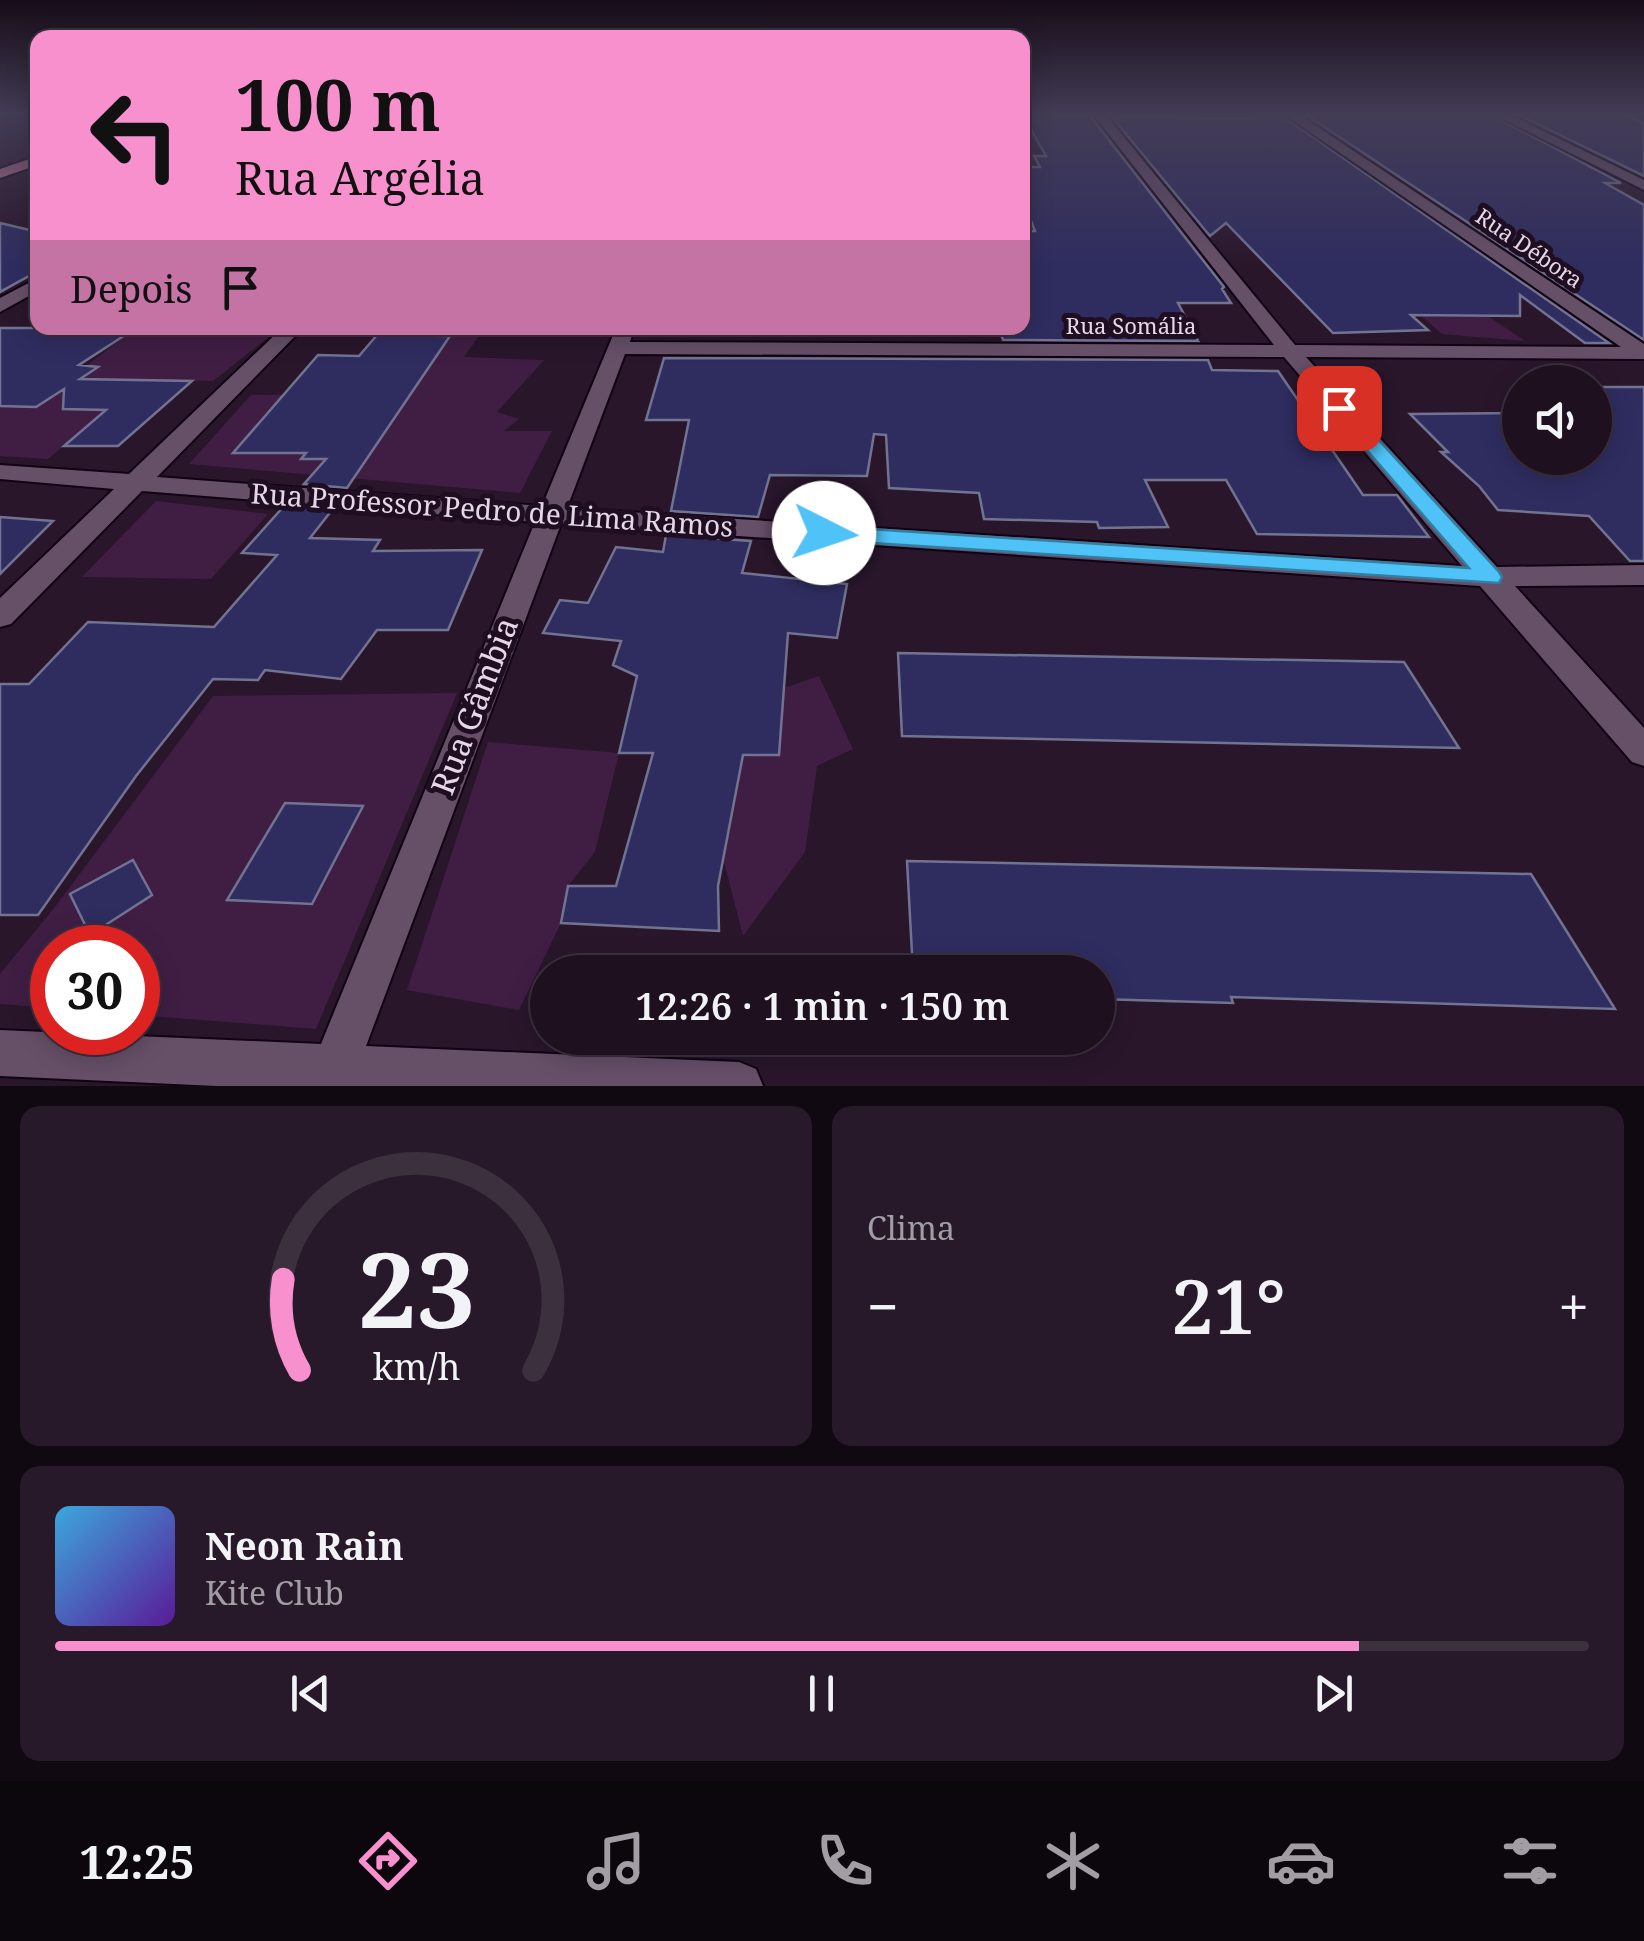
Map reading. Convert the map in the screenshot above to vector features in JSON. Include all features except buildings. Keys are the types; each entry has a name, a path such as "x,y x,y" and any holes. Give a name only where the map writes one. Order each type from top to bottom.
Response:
{"main road":[{"path":"0,174 25,165"}],"street":[{"path":"1140,165 1289,351 1644,752"},
{"name":"Rua Débora","path":"1365,165 1644,353"},
{"path":"1601,165 1644,186"},
{"path":"0,306 30,288"},
{"path":"0,616 286,335"},
{"path":"940,335 943,350"},
{"name":"Rua Somália","path":"622,338 943,350 1644,353"},
{"name":"Rua Gâmbia","path":"331,1077 622,338"},
{"name":"Rua Professor Pedro de Lima Ramos","path":"0,472 550,515 1490,577 1644,575"},
{"path":"0,1053 331,1077 739,1086"}],"shaded area":[{"path":"1376,277 1485,314 1525,341 1442,334"},
{"path":"127,335 271,335 213,381 142,380 48,459 0,456 0,407 32,407"},
{"path":"453,335 544,335 479,336 464,357 544,360 497,412 519,419 504,431 552,431 520,493 189,464 251,395 409,393"},
{"path":"156,501 268,514 211,579 82,577"},
{"path":"819,676 853,749 817,766 805,852 743,936 723,858 735,757 779,755 784,688"},
{"path":"457,693 316,1029 160,1017 160,925 40,925 213,696"},
{"path":"488,742 619,753 595,852 568,886 561,923 546,955 530,955 530,987 519,1010 407,990"},
{"path":"30,937 30,1006 0,1004 0,974"}],"route":[{"path":"824,533 1490,577 1339,408"}]}
